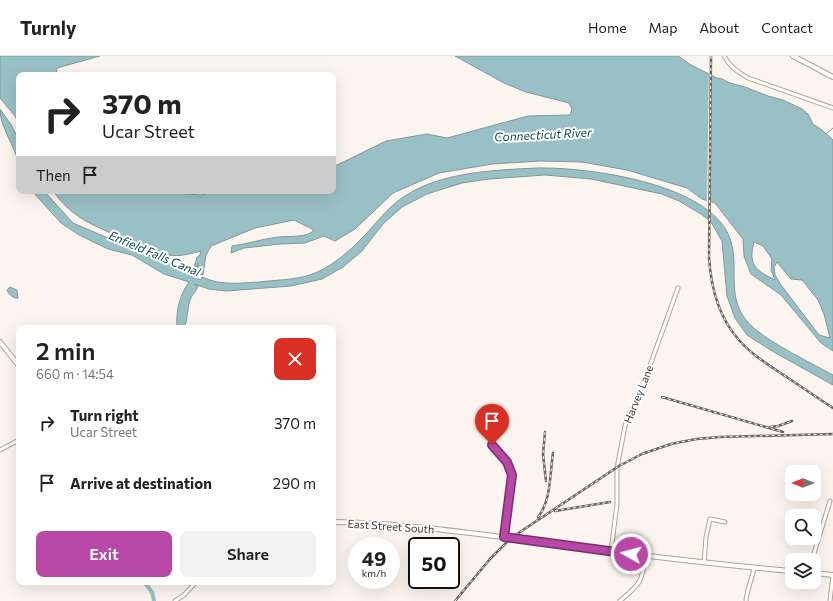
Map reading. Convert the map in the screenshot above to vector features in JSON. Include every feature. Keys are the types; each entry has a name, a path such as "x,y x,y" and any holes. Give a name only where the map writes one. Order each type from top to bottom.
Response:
{"main road":[{"path":"793,56 833,77"},
{"path":"0,342 16,362"},
{"name":"East Street South","path":"336,522 417,527 687,561 785,570"},
{"path":"821,574 833,575"}],"street":[{"path":"724,56 736,72 748,78 833,108"},
{"name":"Harvey Lane","path":"611,551 617,507 617,468 626,419 644,382 678,288"},
{"path":"490,437 496,450 508,464 511,474 504,537"},
{"path":"0,450 16,442"},
{"path":"814,553 830,502"},
{"path":"704,563 706,537 710,519 725,522"},
{"path":"620,601 640,582 646,556"},
{"path":"746,601 748,588 753,578 754,568"},
{"path":"830,601 833,575"},
{"path":"175,601 184,595 193,585"}],"water":[{"path":"0,56 100,56 57,68 56,72 16,72 16,118 0,98"},
{"name":"Connecticut River","path":"455,56 678,56 691,65 717,78 783,100 802,109 808,114 813,124 833,140 833,351 821,343 781,295 751,274 744,256 743,239 715,203 702,199 687,188 627,170 582,162 541,161 492,164 439,173 393,193 355,229 335,241 324,236 305,243 244,248 231,253 232,246 278,237 303,235 311,233 314,230 294,220 255,228 211,246 206,255 203,275 197,273 198,263 195,272 193,271 197,257 200,255 201,251 174,256 152,250 99,228 79,217 70,210 55,194 336,194 336,166 386,141 427,134 447,138 528,116 570,115 572,109 569,103 526,92 504,83","holes":["754,242 763,246 772,259 771,270 775,280 758,270 753,261 752,250","777,262 791,279 802,280 818,300 824,314 830,338 819,335 781,285 775,275 774,267"]},
{"path":"0,109 16,135 16,155 2,123"},
{"path":"559,168 614,175 644,182 672,191 697,203 717,218 729,236 734,258 736,300 746,320 753,328 774,343 833,375 833,385 772,351 747,335 735,318 727,296 722,241 711,222 701,214 679,201 662,194 591,179 545,175 489,179 462,183 427,194 402,207 383,224 362,251 343,267 322,279 291,286 226,291 209,289 194,284 198,286 190,300 185,325 177,325 179,304 189,282 164,274 132,255 108,249 79,235 61,223 35,194 47,194 73,223 192,272 191,276 201,280 202,277 223,283 259,282 304,277 326,268 354,246 389,209 405,196 419,188 452,177 486,171"},
{"path":"10,287 17,290 18,298 13,297 9,293 7,290"}],"pier":[{"path":"709,71 712,73 710,204 707,203"}],"waterway":[{"path":"826,134 833,128"},
{"name":"Enfield Falls Canal","path":"194,282 200,269"},
{"path":"146,585 152,592 154,601"}],"railway":[{"path":"711,56 709,258 717,302 726,322 739,340 749,350 765,363 833,408"},
{"path":"662,397 783,432"},
{"path":"770,427 792,421"},
{"path":"545,432 543,454 546,481"},
{"path":"455,601 490,559 511,538 619,466 642,454 671,444 696,439 833,434"},
{"path":"538,517 548,495 553,453"},
{"path":"555,511 610,502"}],"route":[{"path":"492,445 504,457 512,475 504,537 631,554"}]}
